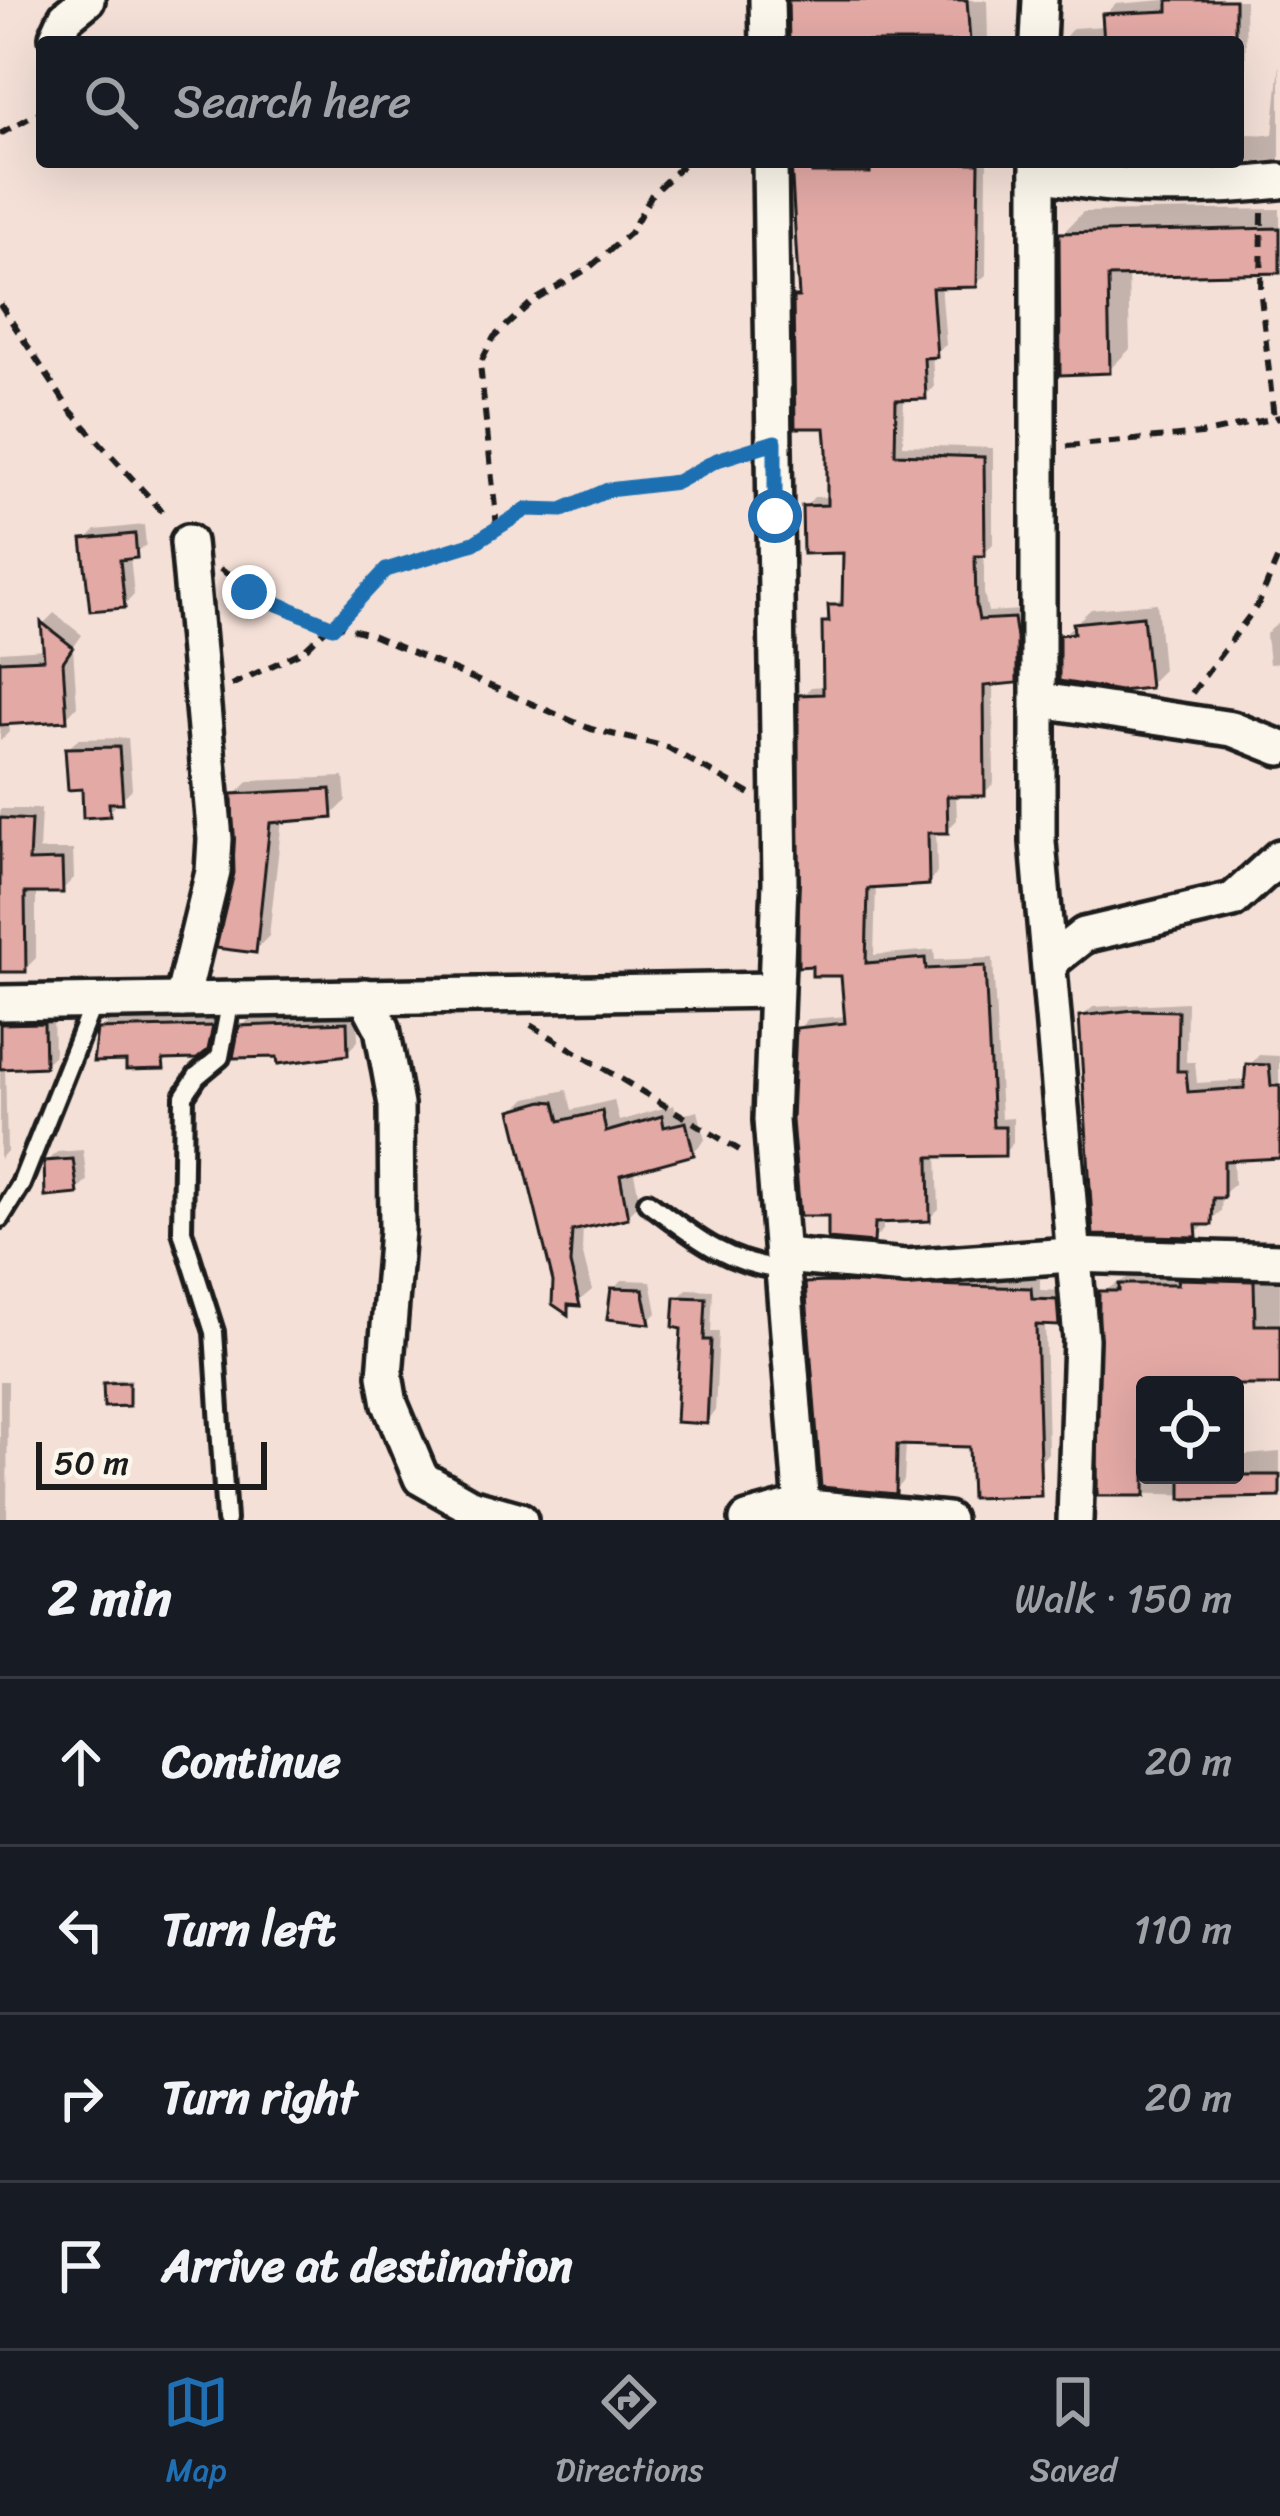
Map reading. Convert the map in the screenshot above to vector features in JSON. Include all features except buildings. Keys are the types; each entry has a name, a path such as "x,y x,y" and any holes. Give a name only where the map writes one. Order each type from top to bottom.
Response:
{"street":[{"path":"44,0 57,36"},
{"path":"57,36 66,17 87,0"},
{"path":"767,0 768,36"},
{"path":"1038,36 1040,0"},
{"path":"770,168 778,815 771,1120 801,1513"},
{"path":"1075,1520 1081,1339 1070,1255 1039,842 1038,168 1138,186 1272,182"},
{"path":"182,1000 213,872 188,542"},
{"path":"1041,700 1232,729 1280,748"},
{"path":"1050,962 1084,935 1233,900 1280,857"},
{"path":"0,1003 774,990"},
{"path":"365,996 382,1028 396,1105 397,1230 385,1375 390,1404 421,1478 445,1496 520,1520"},
{"path":"783,1263 906,1267 1070,1255 1280,1261"},
{"path":"747,1520 801,1513 947,1520"}],"lane":[{"path":"226,1520 214,1332 182,1231 184,1096 220,1057 231,999"},
{"path":"0,1218 21,1184 94,1000"},
{"path":"648,1202 722,1256 746,1266 783,1263"}],"path":[{"path":"0,134 36,114"},
{"path":"497,529 482,402 480,364 487,350 532,302 590,268 630,233 652,194 680,168"},
{"path":"1040,446 1121,445 1277,418 1261,296 1272,182"},
{"path":"0,304 70,410 188,542 249,592 333,627 390,642 591,729 668,747 727,776 778,815"},
{"path":"203,698 296,655 333,627 386,570 474,543 533,507 562,510 608,490 677,482 717,460 775,442"},
{"path":"1170,718 1224,656 1259,603 1280,553"},
{"path":"476,993 743,1153"}],"route":[{"path":"249,592 278,608 333,627 386,570 474,543 527,509 562,510 608,490 677,482 706,471 717,460 775,442 775,516"}]}
